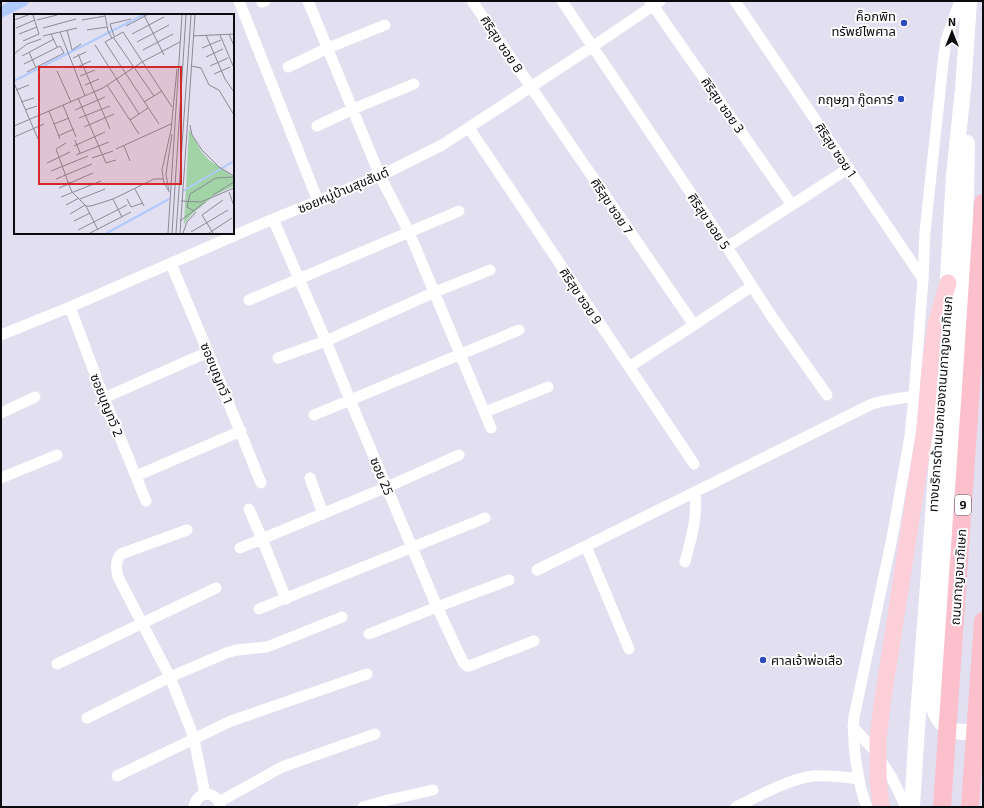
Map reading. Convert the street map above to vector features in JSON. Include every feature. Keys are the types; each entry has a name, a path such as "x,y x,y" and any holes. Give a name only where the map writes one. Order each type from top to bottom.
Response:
{"highway":[{"name":"ถนนกาญจนาภิเษก","path":"942,807 983,203"},
{"path":"970,807 983,621"}],"main road":[{"name":"ทางบริการด้านนอกของถนนกาญจนาภิเษก","path":"912,807 930,555 954,175 963,90 969,1"},
{"path":"963,90 967,136 967,158 962,274 933,708 942,724 955,731 966,732 977,730 983,726"},
{"path":"881,807 878,778 878,740 882,705 925,429 930,369 936,324 948,283"}],"street":[{"path":"239,1 318,201"},
{"path":"308,1 380,176 409,232 435,292 485,412 490,428"},
{"name":"ศิริสุข ซอย 8","path":"472,1 531,87"},
{"name":"ศิริสุข ซอย 5","path":"562,1 592,48 727,247 774,320 827,395"},
{"name":"ศิริสุข ซอย 1","path":"735,1 923,279"},
{"path":"867,807 859,779 855,755 853,727 854,717 892,538 910,436 923,279 925,232 942,63 946,40 960,1"},
{"name":"ซอยหมู่บ้านสุขสันต์","path":"234,232 273,219 380,176 442,145 592,48 655,3"},
{"name":"ศิริสุข ซอย 3","path":"655,3 792,205"},
{"path":"288,67 328,48 385,25"},
{"path":"317,126 353,109 414,84"},
{"name":"ศิริสุข ซอย 7","path":"531,87 694,325"},
{"name":"ศิริสุข ซอย 9","path":"469,128 694,464"},
{"path":"727,247 849,168"},
{"path":"249,300 459,211"},
{"name":"ซอย 25","path":"273,219 438,607 463,662 469,666 534,641"},
{"name":"ซอยหมู่บ้านสุขสันต์","path":"1,334 70,307 171,264 218,238 230,234"},
{"name":"ซอยบุญทวี 1","path":"171,264 241,431 261,483"},
{"path":"278,358 326,341 435,292 490,270"},
{"path":"629,367 752,286"},
{"name":"ซอยบุญทวี 2","path":"70,307 104,398 146,502"},
{"path":"314,414 519,330"},
{"path":"104,398 208,352"},
{"path":"485,412 548,388"},
{"path":"537,570 872,404 914,396"},
{"path":"1,413 35,397"},
{"path":"136,476 241,431"},
{"path":"240,548 460,455"},
{"path":"1,478 57,456"},
{"path":"310,478 323,514"},
{"path":"685,562 696,509 695,492"},
{"path":"248,509 262,539 286,599"},
{"path":"259,609 485,518"},
{"path":"187,530 121,554 119,556 116,568 118,577 170,678 191,730 205,794"},
{"path":"586,546 629,649"},
{"path":"368,634 509,580"},
{"path":"57,664 216,588"},
{"path":"87,718 226,653 237,650 267,647 342,617"},
{"path":"117,776 231,721 367,674"},
{"path":"853,727 873,749 891,776 906,807"},
{"path":"194,807 197,798 205,794 213,796 220,804 282,767 375,734"},
{"path":"736,807 763,793 799,778 828,776 859,779"},
{"path":"363,807 433,790"}],"waterway":[{"path":"1,12 23,1"}],"place":[{"name":"ค็อกพิท ทรัพย์ไพศาล","path":"904,23"},
{"name":"กฤษฎา กู๊ดคาร์","path":"901,99"},
{"name":"ศาลเจ้าพ่อเสือ","path":"763,660"}]}
